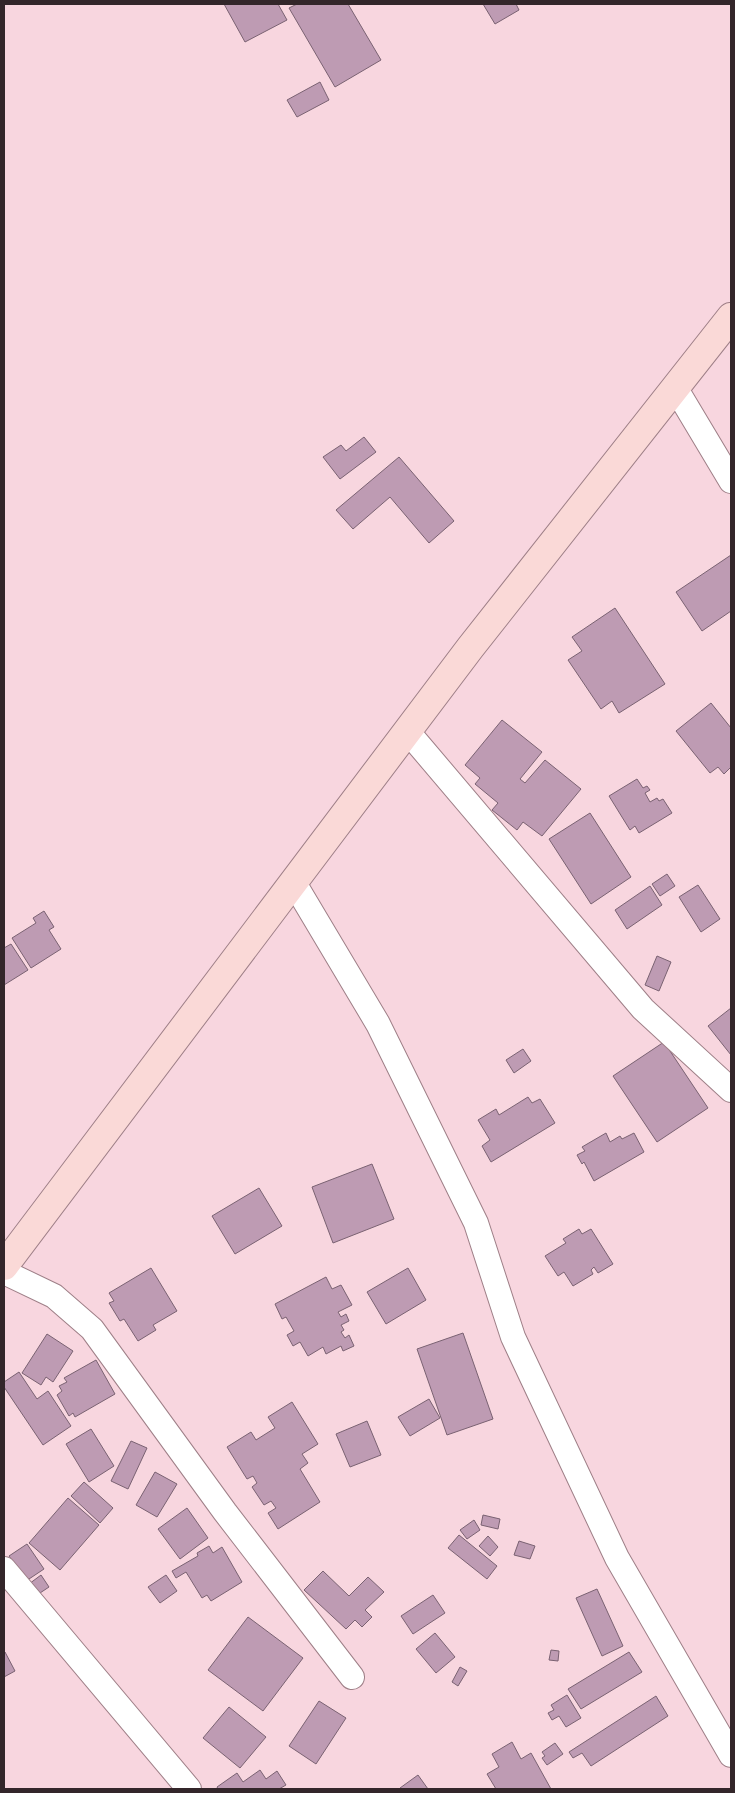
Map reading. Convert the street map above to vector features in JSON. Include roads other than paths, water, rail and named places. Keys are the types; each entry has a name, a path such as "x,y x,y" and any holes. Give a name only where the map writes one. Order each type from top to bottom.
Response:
{"street":[{"path":"4,1266 470,648 676,389 731,316"},
{"path":"676,389 731,482"},
{"path":"408,732 643,1009 731,1090"},
{"path":"294,883 378,1024 476,1223 513,1337 617,1558 731,1755"},
{"path":"4,1272 54,1296 92,1329 226,1512 352,1677"},
{"path":"4,1569 189,1789"}]}
